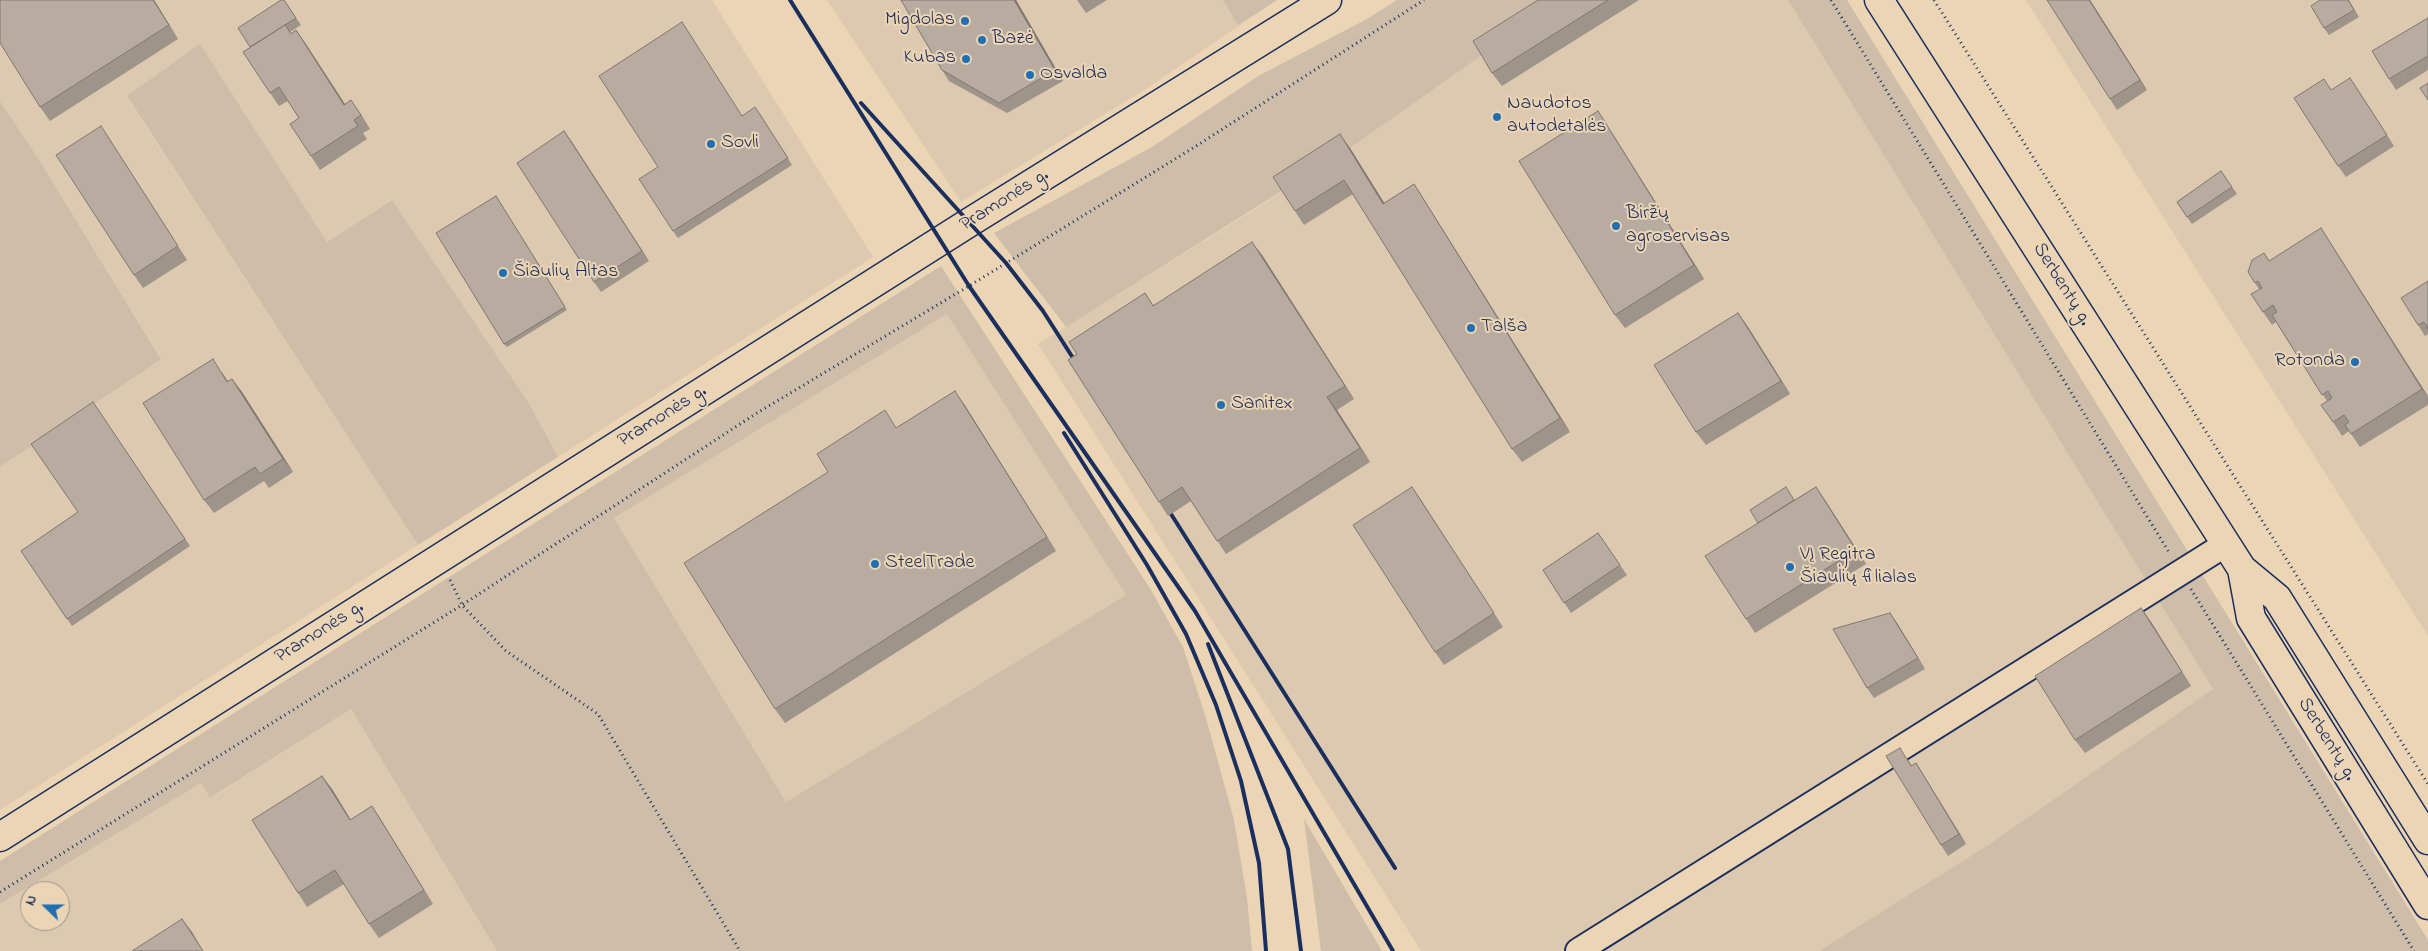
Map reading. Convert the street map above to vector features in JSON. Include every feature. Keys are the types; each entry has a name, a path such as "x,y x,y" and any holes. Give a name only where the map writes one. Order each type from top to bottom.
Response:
{"main road":[{"name":"Pramonės g.","path":"0,837 970,222 1328,0"},
{"name":"Serbentų g.","path":"1879,0 2242,569 2277,598 2428,840"},
{"name":"Serbentų g.","path":"2242,569 2251,618 2428,905"}],"street":[{"path":"1578,951 2226,544"}],"path":[{"path":"0,892 462,605 757,413 969,286 1193,148 1424,0"},
{"path":"1832,0 2414,951"},
{"path":"1934,0 2428,784"},
{"path":"440,558 462,605 506,651 598,714 740,951"}],"shaded area":[{"path":"0,0 712,0 873,257 558,457 530,405 391,200 327,242 200,45 127,97 418,545 0,810 0,467 161,358 38,158 0,101"},
{"path":"827,0 1277,0 1149,87 961,202"},
{"path":"1223,0 1277,0 1238,25"},
{"path":"1397,0 1569,0 1482,55 1350,148 1066,327 994,233 1152,147 1260,75 1367,19"},
{"path":"1569,0 1788,0 2213,689 1985,847 1819,951 1421,951 1038,344 1265,203 1482,55"},
{"path":"1788,0 1847,0 2428,940 2428,951 1819,951 1985,847 2213,689"},
{"path":"2026,0 2428,0 2428,636"},
{"path":"200,44 327,242 392,200 530,405 558,457 418,545 127,96"},
{"path":"0,101 38,158 161,359 0,467"},
{"path":"941,266 1151,590 1183,647 1206,718 1234,820 1247,898 1252,951 497,951 351,709 210,798 201,783 38,881 20,881 20,892 0,904 0,861","holes":["947,314 1126,595 786,802 614,518"]},
{"path":"947,313 1126,595 786,802 614,518"},
{"path":"351,709 497,951 0,951 0,904 20,892 20,931 70,931 70,881 38,881 201,783 211,798"},
{"path":"1304,819 1382,951 1321,951"}],"building":[{"path":"0,0 153,0 169,25 40,107 0,43"},
{"path":"281,0 284,0 296,18 250,47 238,28"},
{"name":"Bazė","path":"901,0 1014,0 1055,70 999,103 942,70"},
{"path":"1538,0 1608,0 1492,73 1473,41"},
{"path":"2047,0 2089,0 2140,80 2110,99"},
{"path":"2320,0 2348,0 2354,10 2324,28 2311,6"},
{"path":"2428,18 2428,56 2389,79 2372,51"},
{"name":"Sovli","path":"682,22 742,116 755,107 788,158 673,231 639,179 658,167 599,76"},
{"path":"285,25 291,34 296,30 344,105 351,100 361,115 354,120 358,126 311,156 290,124 299,118 279,87 270,93 243,52"},
{"path":"2350,78 2387,135 2338,166 2294,98 2324,79 2331,90"},
{"path":"2428,83 2428,100 2420,88"},
{"name":"Biržų agroservisas","path":"1598,111 1694,265 1615,315 1519,161"},
{"path":"101,126 178,246 134,275 56,155"},
{"path":"564,131 642,251 594,282 517,163"},
{"name":"Talša","path":"1340,134 1383,204 1414,184 1560,418 1512,449 1344,180 1295,211 1273,177"},
{"path":"2221,171 2232,187 2187,217 2177,202"},
{"name":"Šiaulių Altas","path":"496,196 565,307 504,344 436,233"},
{"name":"Rotonda","path":"2321,228 2422,389 2351,434 2345,425 2349,422 2344,415 2333,422 2321,405 2332,398 2328,391 2322,395 2272,315 2277,312 2273,305 2263,312 2251,294 2262,288 2258,281 2255,283 2248,272 2252,260 2264,253 2269,261"},
{"name":"Sanitex","path":"1252,242 1345,386 1327,397 1360,448 1217,541 1182,487 1159,502 1068,360 1077,354 1069,342 1145,293 1153,306"},
{"path":"2428,281 2428,329 2424,322 2418,325 2401,298"},
{"path":"1738,313 1781,381 1696,432 1654,365"},
{"path":"213,359 227,382 232,379 283,459 260,474 255,467 204,500 143,403"},
{"name":"SteelTrade","path":"955,391 1047,537 775,709 684,563 828,472 817,454 885,410 896,428"},
{"path":"93,402 185,539 67,619 21,551 78,512 31,444"},
{"path":"1412,487 1494,613 1435,652 1353,525"},
{"path":"1786,487 1794,500 1758,523 1750,510"},
{"name":"VĮ Regitra Šiaulių filialas","path":"1816,487 1856,550 1746,619 1705,556"},
{"path":"1598,533 1620,565 1564,603 1543,570"},
{"path":"2141,608 2182,672 2075,740 2035,676"},
{"path":"1890,613 1918,658 1867,688 1833,629"},
{"path":"1900,748 1911,766 1916,763 1959,834 1941,845 1886,756"},
{"path":"322,776 350,820 372,806 424,890 369,924 335,870 298,893 252,820"},
{"path":"182,919 203,951 132,951"}],"railway":[{"path":"790,0 969,286 1195,611 1393,951"},
{"path":"861,103 1006,263 1043,311 1080,369"},
{"path":"1064,433 1147,565 1186,634 1216,705 1241,781 1259,863 1266,951"},
{"path":"1171,514 1395,868"},
{"path":"1208,644 1288,849 1301,951"}],"place":[{"name":"Migdolas","path":"965,21"},
{"name":"Bazė","path":"982,40"},
{"name":"Kubas","path":"966,59"},
{"name":"Osvalda","path":"1030,75"},
{"name":"Naudotos autodetalės","path":"1497,117"},
{"name":"Sovli","path":"711,144"},
{"name":"Biržų agroservisas","path":"1616,226"},
{"name":"Šiaulių Altas","path":"503,273"},
{"name":"Talša","path":"1471,328"},
{"name":"Rotonda","path":"2355,362"},
{"name":"Sanitex","path":"1221,405"},
{"name":"SteelTrade","path":"875,564"},
{"name":"VĮ Regitra Šiaulių filialas","path":"1790,567"}]}
